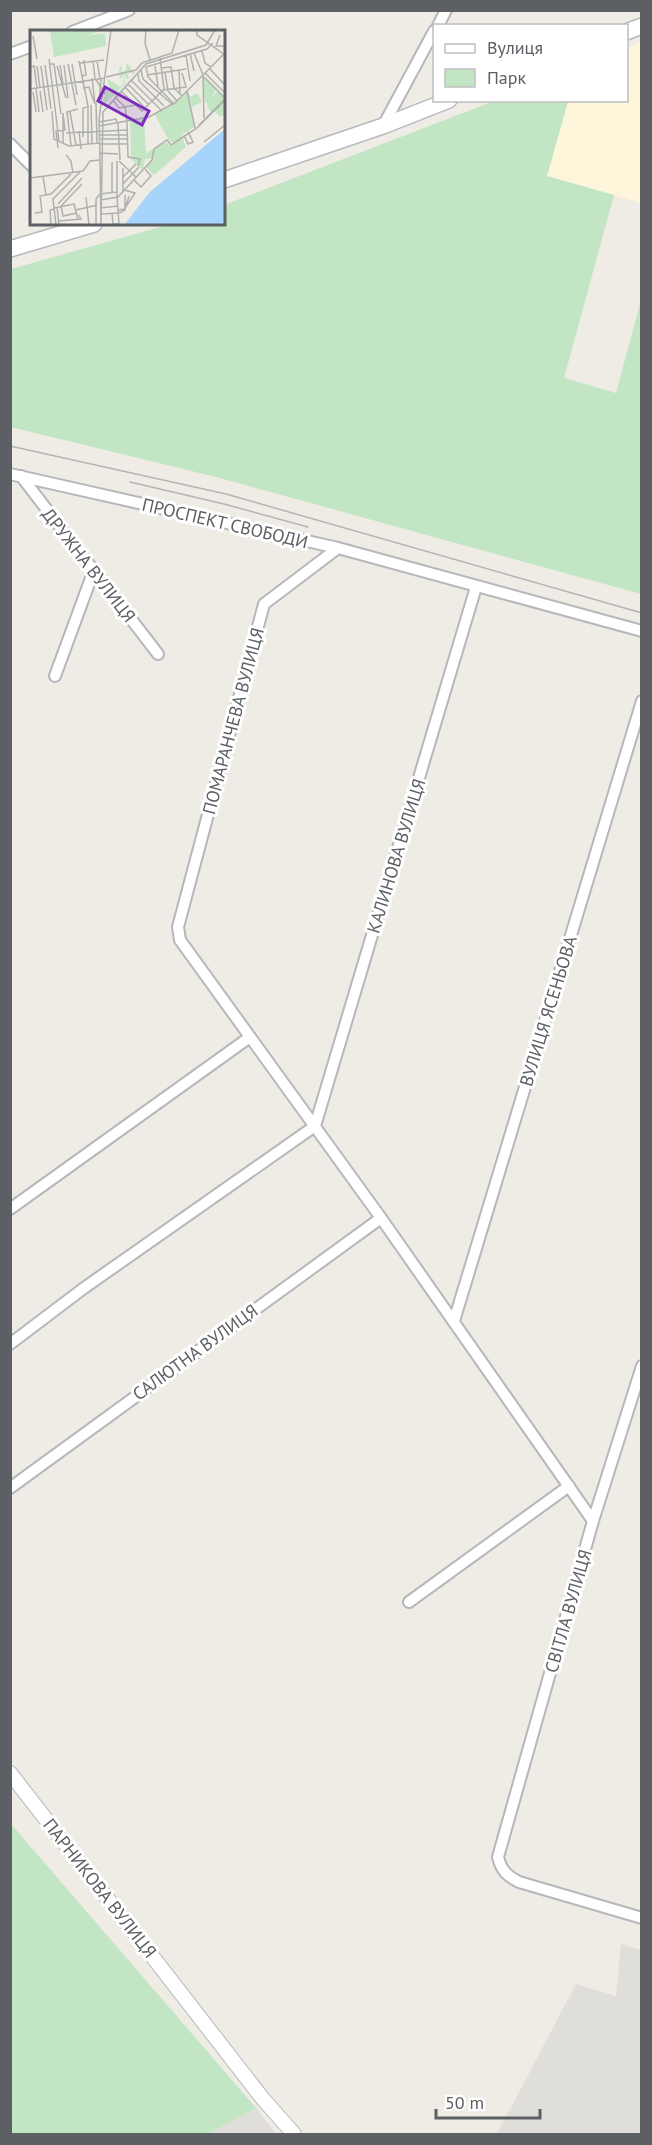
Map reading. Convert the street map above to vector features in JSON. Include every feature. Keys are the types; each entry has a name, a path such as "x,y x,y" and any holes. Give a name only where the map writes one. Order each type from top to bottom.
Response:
{"main road":[{"path":"628,32 642,26"},
{"path":"225,180 383,126 444,102"},
{"path":"10,249 86,225"}],"street":[{"path":"77,30 129,10"},
{"path":"439,24 446,10"},
{"path":"383,126 433,35"},
{"path":"10,54 30,47"},
{"path":"10,144 30,164"},
{"name":"ПРОСПЕКТ СВОБОДИ","path":"16,475 338,548 642,631"},
{"name":"ДРУЖНА ВУЛИЦЯ","path":"16,475 94,570 158,654"},
{"name":"ПОМАРАНЧЕВА ВУЛИЦЯ","path":"250,1037 188,953 180,940 178,927 264,603 338,548"},
{"path":"55,676 94,570"},
{"name":"КАЛИНОВА ВУЛИЦЯ","path":"315,1126 476,587"},
{"name":"ВУЛИЦЯ ЯСЕНЬОВА","path":"454,1321 642,701"},
{"path":"10,1209 250,1037 454,1321 593,1521"},
{"path":"10,1344 84,1288 315,1126"},
{"name":"САЛЮТНА ВУЛИЦЯ","path":"10,1488 381,1218"},
{"name":"СВІТЛА ВУЛИЦЯ","path":"642,1366 593,1521 498,1857 501,1868 510,1878 519,1882 642,1918"},
{"path":"409,1602 569,1485"},
{"name":"ПАРНИКОВА ВУЛИЦЯ","path":"10,1773 263,2099 294,2134"}],"shaded area":[{"path":"641,42 641,203 547,176 568,102 628,102 628,48"},
{"path":"621,1944 641,1950 641,2134 497,2134 576,1984 616,1996"},
{"path":"256,2108 276,2134 207,2134"}],"green space":[{"path":"491,102 568,102 547,176 614,195 564,378 616,393 641,300 641,594 216,477 11,427 11,269 167,225 225,225 225,205"},
{"path":"11,1824 256,2108 207,2134 11,2134"}],"tram line":[{"path":"10,446 226,494 642,613"},
{"path":"130,482 308,527"}]}
